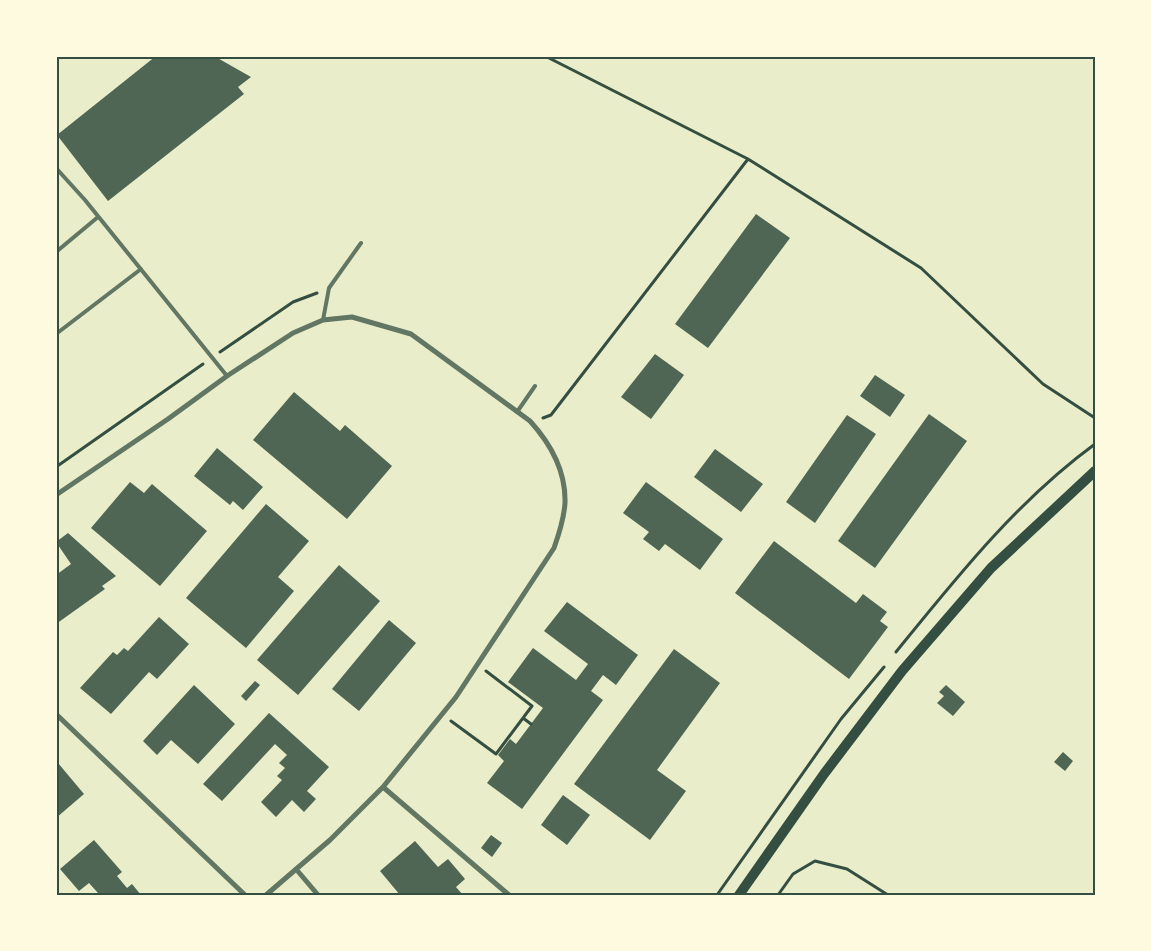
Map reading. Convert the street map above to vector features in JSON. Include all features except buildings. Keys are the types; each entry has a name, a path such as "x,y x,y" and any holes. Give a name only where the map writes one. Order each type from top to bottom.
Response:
{"main road":[{"path":"738,895 824,774 902,671 991,568 1095,471"}],"street":[{"path":"56,495 168,419 227,376 293,333 324,320 352,317 411,334 530,421 545,438 555,457 563,482 565,503 561,526 554,548 477,665 443,715 383,787 330,840 266,895"},
{"path":"56,714 245,895"},
{"path":"383,787 509,895"},
{"path":"296,869 318,895"}],"lane":[{"path":"56,168 141,269 227,376"},
{"path":"56,252 98,217"},
{"path":"324,320 329,288 360,243"},
{"path":"56,334 141,269"},
{"path":"517,412 535,386"}],"path":[{"path":"545,56 748,159 921,268 1042,384 1095,418"},
{"path":"530,421 552,415 748,159"},
{"path":"56,467 293,302 329,288"},
{"path":"443,715 496,754 532,706 477,665"},
{"path":"523,718 532,724"},
{"path":"778,895 793,874 815,861 847,869 888,895"}]}
